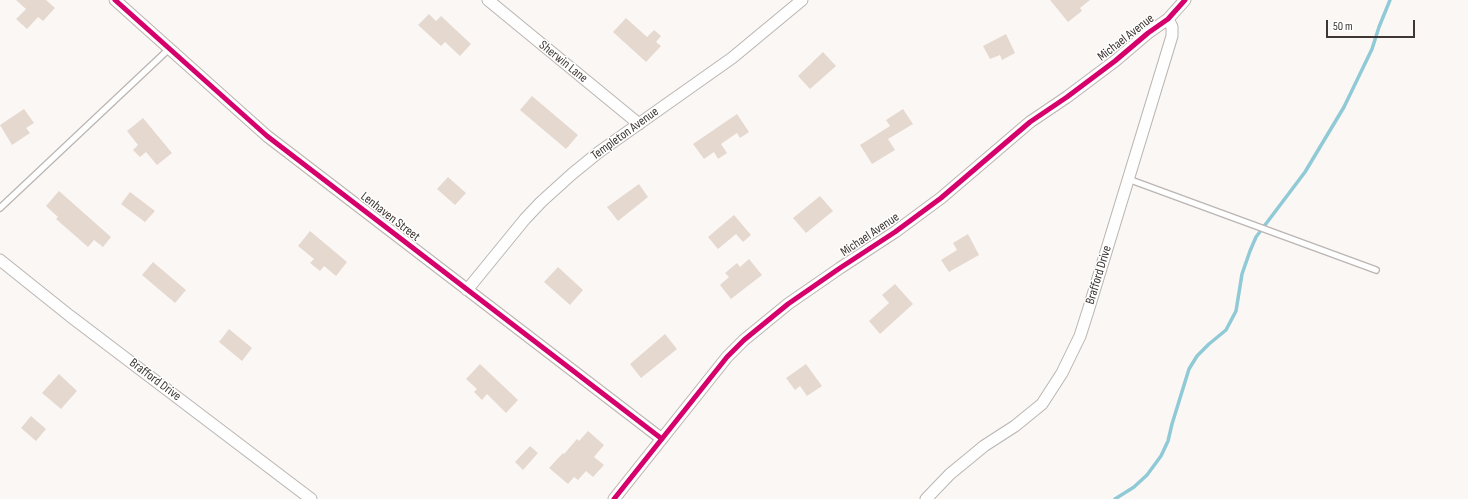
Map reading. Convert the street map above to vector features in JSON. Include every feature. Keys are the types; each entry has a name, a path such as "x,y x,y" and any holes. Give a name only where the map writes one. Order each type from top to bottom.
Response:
{"street":[{"name":"Lenhaven Street","path":"115,0 267,136 662,439"},
{"name":"Sherwin Lane","path":"488,0 639,124"},
{"name":"Templeton Avenue","path":"467,290 541,202 593,157 732,58 802,0"},
{"path":"1168,19 1185,0"},
{"name":"Brafford Drive","path":"926,499 950,474 984,446 1015,426 1042,404 1062,373 1080,336 1172,36 1172,27 1168,19"},
{"name":"Michael Avenue","path":"614,499 727,357 744,340 788,304 895,232 941,198 1030,122 1067,97 1168,19"},
{"name":"Brafford Drive","path":"0,260 70,316 311,499"}],"lane":[{"path":"0,208 170,48"},
{"path":"1128,179 1376,270"}],"building":[{"path":"16,0 46,0 55,8 43,21 38,17 27,29 16,19 26,9"},
{"path":"1050,0 1090,0 1080,8 1082,11 1068,22"},
{"path":"429,14 436,21 441,16 471,44 460,56 445,42 441,46 418,25"},
{"path":"626,18 647,37 654,30 661,36 656,42 661,46 646,62 613,32"},
{"path":"1006,34 1015,53 1002,60 1000,55 990,59 983,46"},
{"path":"823,52 836,66 810,89 798,76"},
{"path":"532,96 578,135 566,149 520,110"},
{"path":"24,109 34,123 26,128 30,133 12,145 0,125"},
{"path":"903,109 913,124 888,139 895,150 872,164 860,145 890,126 886,120"},
{"path":"737,114 749,132 740,138 737,133 721,144 727,153 718,159 714,152 704,159 693,144"},
{"path":"143,118 172,153 157,165 146,152 140,157 133,150 138,145 127,131"},
{"path":"448,177 466,193 455,205 437,189"},
{"path":"639,184 648,197 618,221 607,207"},
{"path":"59,191 111,237 103,247 94,240 88,247 56,219 58,217 46,206"},
{"path":"130,192 155,211 145,222 121,204"},
{"path":"820,196 833,211 806,233 793,218"},
{"path":"734,215 751,235 743,242 736,234 718,249 708,237"},
{"path":"310,231 347,262 336,276 324,266 320,271 310,263 314,259 298,246"},
{"path":"968,234 979,255 949,272 941,260 957,250 953,243"},
{"path":"749,259 762,275 731,299 720,285 729,277 725,273 737,263 740,267"},
{"path":"153,262 186,290 175,303 142,275"},
{"path":"558,267 583,290 570,305 544,282"},
{"path":"895,284 913,304 880,334 869,321 889,303 882,295"},
{"path":"229,329 252,348 242,361 219,342"},
{"path":"665,334 677,349 641,378 630,364"},
{"path":"480,364 518,400 506,413 487,394 482,400 474,392 477,389 466,379"},
{"path":"806,364 822,386 807,396 800,386 795,390 786,378"},
{"path":"59,374 77,391 61,409 42,393"},
{"path":"31,416 46,429 36,441 21,428"},
{"path":"588,431 604,445 594,457 604,465 593,477 586,471 578,480 574,477 568,484 549,468 577,439 579,441"},
{"path":"530,446 538,453 523,470 515,462"}],"waterway":[{"path":"1115,499 1134,487 1147,475 1161,456 1168,441 1189,369 1197,356 1226,330 1236,311 1242,274 1256,237 1305,172 1344,107 1372,49 1390,0"}],"cycle path":[{"path":"115,0 267,136 662,439"},
{"path":"614,499 727,357 744,340 788,304 895,232 941,198 1030,122 1067,97 1168,19 1185,0"}]}
